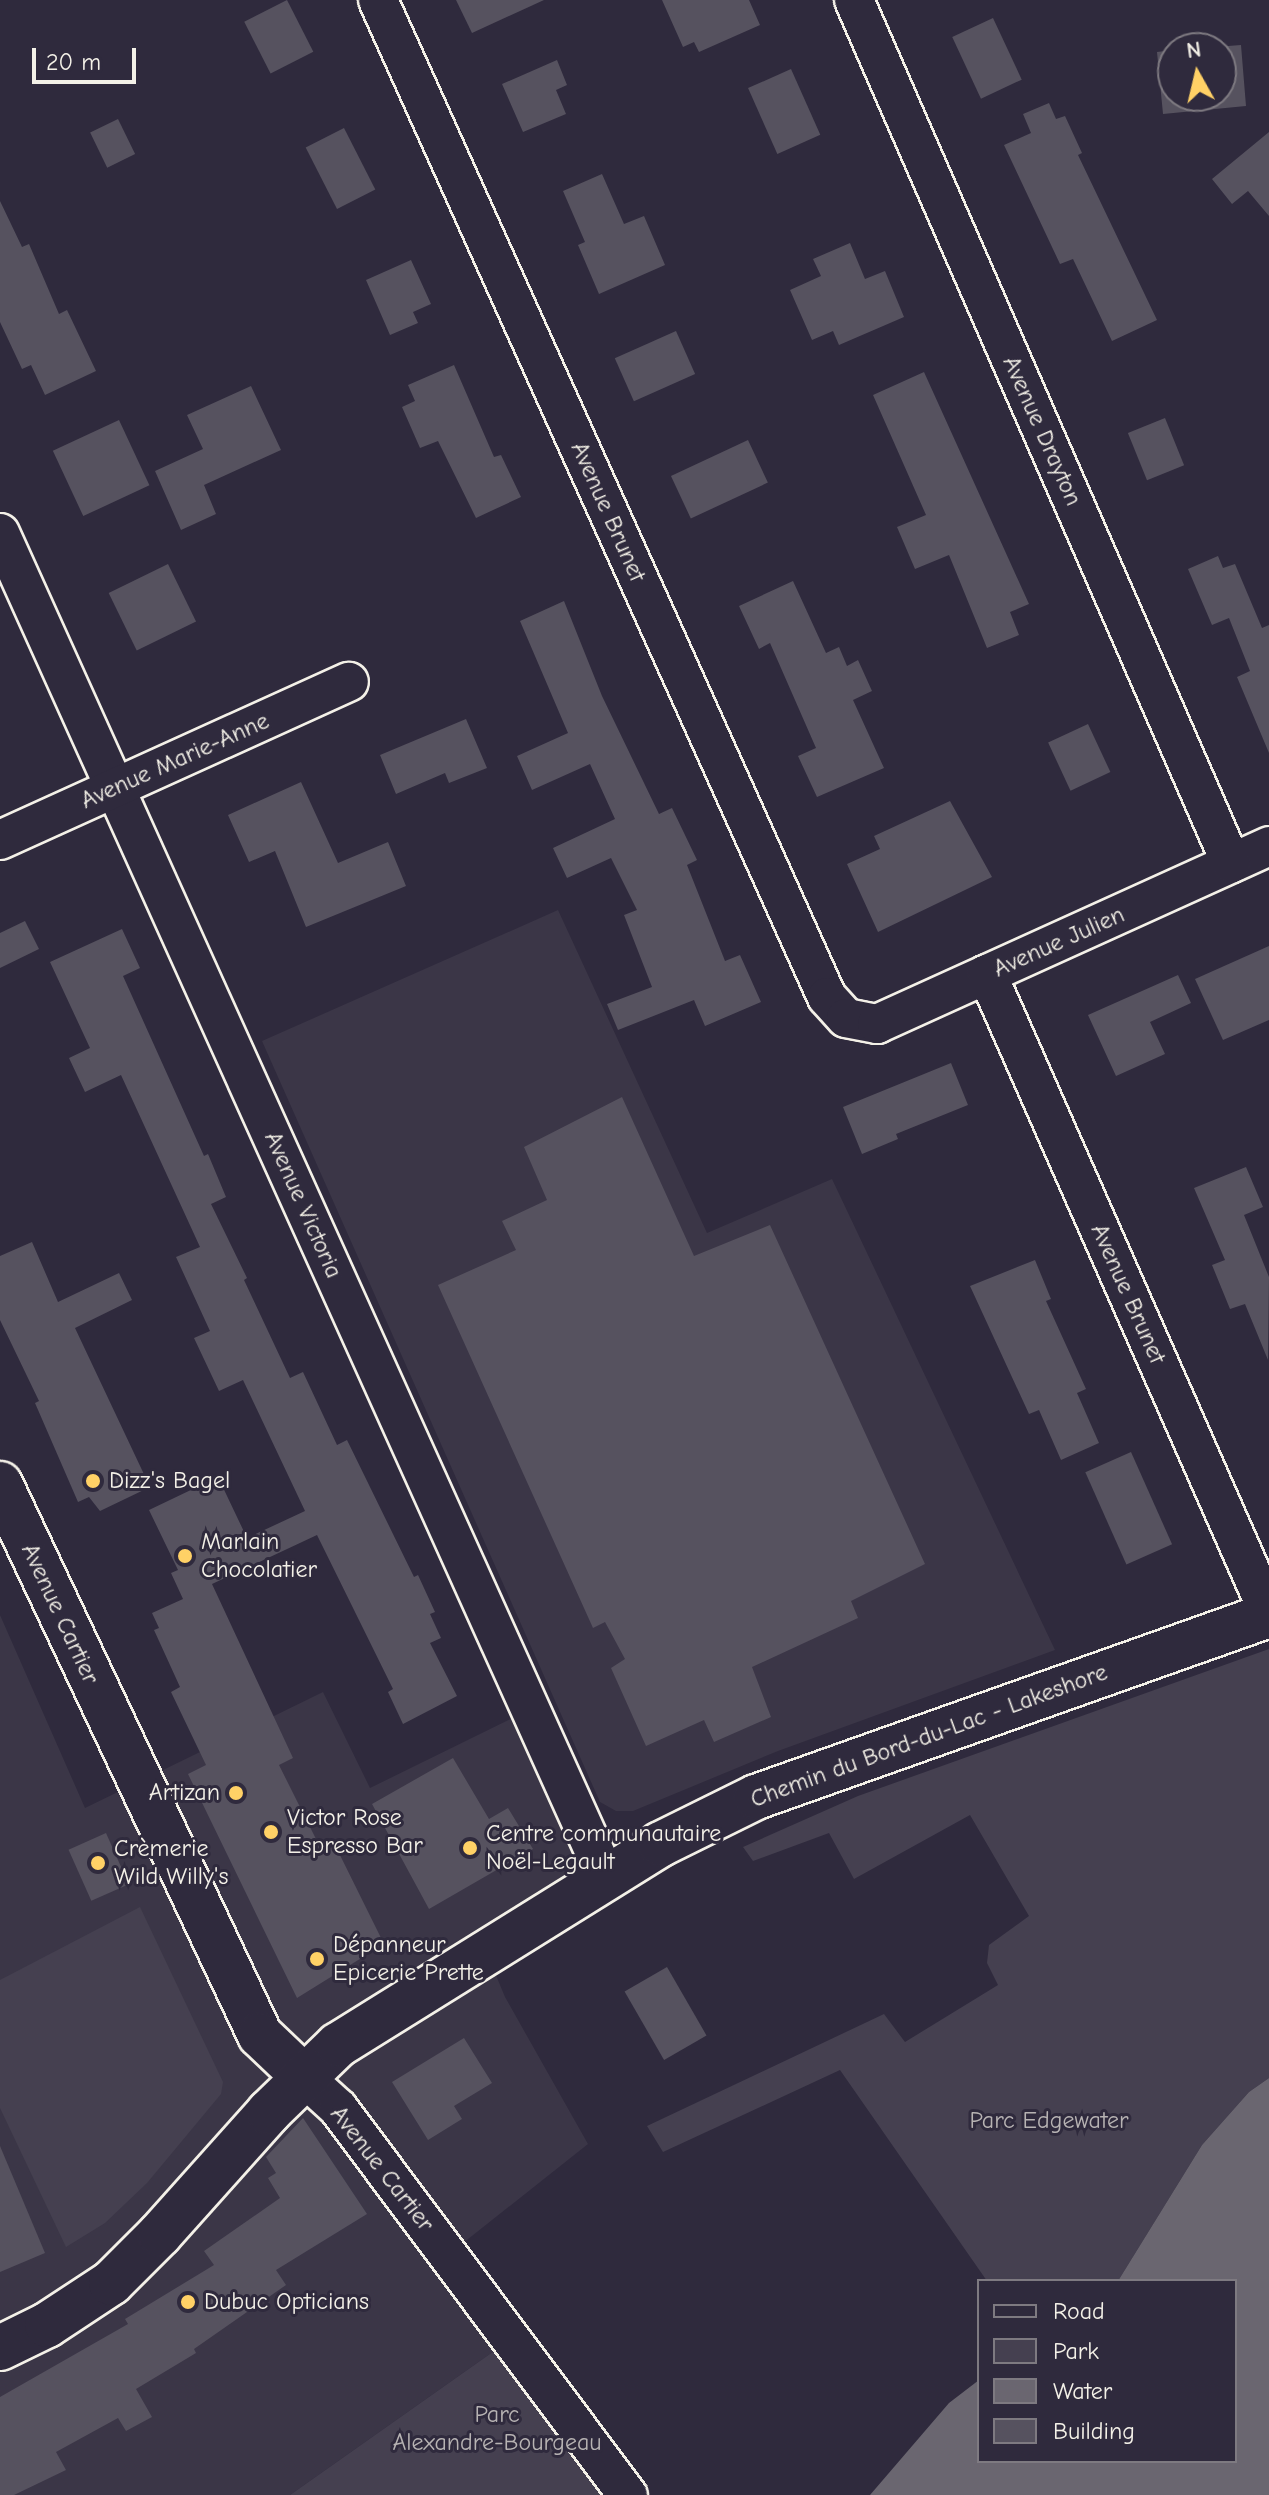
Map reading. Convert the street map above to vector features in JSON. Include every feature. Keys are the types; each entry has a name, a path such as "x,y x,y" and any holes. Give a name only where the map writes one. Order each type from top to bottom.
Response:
{"street":[{"name":"Avenue Brunet","path":"378,0 827,997 846,1018"},
{"name":"Avenue Drayton","path":"854,0 1231,863"},
{"name":"Avenue Victoria","path":"0,533 606,1877"},
{"name":"Avenue Marie-Anne","path":"0,840 349,682"},
{"name":"Avenue Julien","path":"846,1018 877,1024 1269,846"},
{"name":"Avenue Brunet","path":"987,974 1269,1614"},
{"name":"Avenue Cartier","path":"0,1484 260,2035 338,2108 628,2495"},
{"name":"Chemin du Bord-du-Lac - Lakeshore","path":"0,2348 47,2325 111,2283 160,2234 303,2076 338,2045 606,1877 711,1818 756,1797 1269,1614"}],"shaded area":[{"path":"558,910 707,1233 832,1179 1055,1650 778,1751 633,1811 616,1811 600,1802 262,1041"},
{"path":"0,1615 85,1808 323,1692 370,1788 531,1709 606,1877 483,1944 505,1997 588,2144 453,2251 511,2339 290,2495 0,2495"}],"green space":[{"name":"Parc Edgewater","path":"1269,1649 1269,2078 1249,2092 1202,2145 1119,2279 986,2279 840,2070 663,2152 647,2126 884,2014 905,2042 998,1985 987,1963 989,1945 1029,1916 970,1815 854,1879 829,1833 753,1861 743,1847 858,1796"},
{"path":"140,1907 223,2082 221,2094 147,2183 105,2223 66,2247 0,2108 0,1980"},
{"name":"Parc Alexandre-Bourgeau","path":"511,2339 628,2495 290,2495"}],"water":[{"path":"1269,2078 1269,2495 870,2495 949,2403 977,2382 977,2463 1237,2463 1237,2279 1119,2279 1202,2145 1249,2092"}],"building":[{"path":"287,0 313,52 271,73 244,22"},
{"path":"456,0 544,0 472,33"},
{"path":"662,0 749,0 760,25 699,52 694,42 683,47"},
{"path":"993,18 1022,80 981,99 952,37"},
{"path":"1237,45 1241,45 1246,106 1237,107"},
{"path":"557,60 567,85 556,90 566,114 523,132 502,84"},
{"path":"791,69 820,135 777,154 748,88"},
{"path":"1049,103 1056,119 1065,116 1082,153 1078,155 1157,320 1112,341 1073,259 1060,264 1004,145 1031,133 1023,114"},
{"path":"118,119 135,154 107,168 90,133"},
{"path":"344,128 375,189 337,209 306,148"},
{"path":"1269,132 1269,216 1248,191 1232,204 1212,179"},
{"path":"602,174 624,224 644,216 665,265 599,294 578,245 585,242 563,191"},
{"path":"0,201 22,247 29,244 59,314 67,310 96,371 45,395 31,365 22,369 0,322"},
{"path":"850,243 865,279 885,271 904,317 839,345 833,331 812,340 790,290 821,276 813,259"},
{"path":"411,260 431,304 413,312 418,323 390,335 366,280"},
{"path":"676,331 695,374 634,401 615,358"},
{"path":"454,365 494,457 501,455 521,497 476,518 438,441 420,448 402,407 415,401 408,385"},
{"path":"924,372 1029,604 1010,612 1019,635 987,648 949,555 915,569 897,527 926,515 873,395"},
{"path":"251,386 281,450 204,485 216,514 181,530 155,471 203,449 187,415"},
{"path":"1165,418 1184,465 1147,480 1128,433"},
{"path":"119,420 149,485 83,516 53,451"},
{"path":"748,440 768,483 691,519 671,476"},
{"path":"1218,556 1223,568 1235,564 1262,628 1269,625 1269,753 1237,677 1250,671 1229,618 1212,625 1188,569"},
{"path":"168,564 196,622 137,650 109,593"},
{"path":"793,581 826,653 839,647 847,666 858,660 872,691 853,700 884,768 817,797 798,756 816,748 770,643 759,649 739,606"},
{"path":"564,601 602,696 659,814 672,808 697,860 687,865 725,961 740,955 761,1002 705,1026 694,1000 618,1030 607,1004 652,987 624,915 637,910 611,858 567,878 553,848 615,819 590,764 532,790 517,756 568,733 520,621"},
{"path":"466,719 487,768 449,783 445,773 396,794 380,755"},
{"path":"1088,724 1110,772 1071,791 1048,743"},
{"path":"301,782 338,863 388,842 406,886 306,927 275,851 249,862 228,815"},
{"path":"950,801 992,877 878,932 847,864 880,849 874,836"},
{"path":"25,921 39,949 0,968 0,933"},
{"path":"122,929 140,968 123,976 204,1156 208,1154 226,1197 211,1204 247,1278 244,1280 290,1378 303,1372 337,1445 347,1440 414,1577 418,1575 435,1612 430,1614 441,1638 430,1643 457,1696 403,1724 388,1692 393,1689 317,1535 212,1584 293,1758 279,1765 323,1853 335,1845 384,1944 297,1998 188,1774 206,1765 171,1692 180,1687 154,1630 159,1628 152,1613 183,1599 171,1573 178,1570 149,1510 218,1477 247,1538 305,1511 243,1380 219,1391 194,1338 210,1331 176,1257 200,1247 121,1075 85,1092 69,1058 90,1048 50,962"},
{"path":"1269,946 1269,1020 1223,1040 1195,979"},
{"path":"1178,975 1191,1003 1150,1022 1165,1054 1116,1076 1088,1015"},
{"path":"951,1063 968,1105 896,1134 898,1139 862,1154 843,1107"},
{"path":"622,1097 694,1256 770,1225 925,1564 851,1601 858,1618 752,1667 771,1717 714,1742 704,1720 646,1746 611,1668 625,1659 605,1622 593,1628 438,1285 516,1250 502,1221 547,1200 524,1147"},
{"path":"1246,1167 1263,1207 1244,1215 1269,1277 1268,1360 1245,1304 1230,1309 1212,1265 1225,1260 1194,1188"},
{"path":"32,1242 58,1302 119,1273 132,1300 75,1328 150,1487 100,1511 89,1497 78,1502 35,1403 39,1401 0,1320 0,1256"},
{"path":"1035,1260 1051,1299 1046,1301 1086,1389 1077,1393 1099,1443 1061,1460 1039,1410 1029,1414 970,1286"},
{"path":"1131,1452 1172,1544 1126,1565 1085,1472"},
{"path":"453,1758 489,1819 508,1808 533,1849 429,1909 372,1804"},
{"path":"106,1833 129,1884 91,1901 69,1850"},
{"path":"667,1967 706,2035 664,2060 625,1992"},
{"path":"464,2038 492,2083 454,2106 462,2119 428,2140 392,2082"},
{"path":"303,2118 367,2214 276,2270 286,2285 194,2349 196,2353 136,2389 152,2417 126,2431 118,2418 56,2452 66,2470 14,2495 0,2495 0,2397 128,2324 125,2319 214,2265 204,2251 280,2198 268,2178 276,2173 266,2157"},
{"path":"0,2146 45,2253 0,2272"}],"place":[{"name":"Dizz's Bagel","path":"93,1481"},
{"name":"Marlain Chocolatier","path":"185,1556"},
{"name":"Artizan","path":"236,1793"},
{"name":"Victor Rose Espresso Bar","path":"271,1832"},
{"name":"Centre communautaire Noël-Legault","path":"470,1848"},
{"name":"Crèmerie Wild Willy's","path":"98,1863"},
{"name":"Dépanneur Epicerie Prette","path":"317,1959"},
{"name":"Dubuc Opticians","path":"188,2302"}]}
